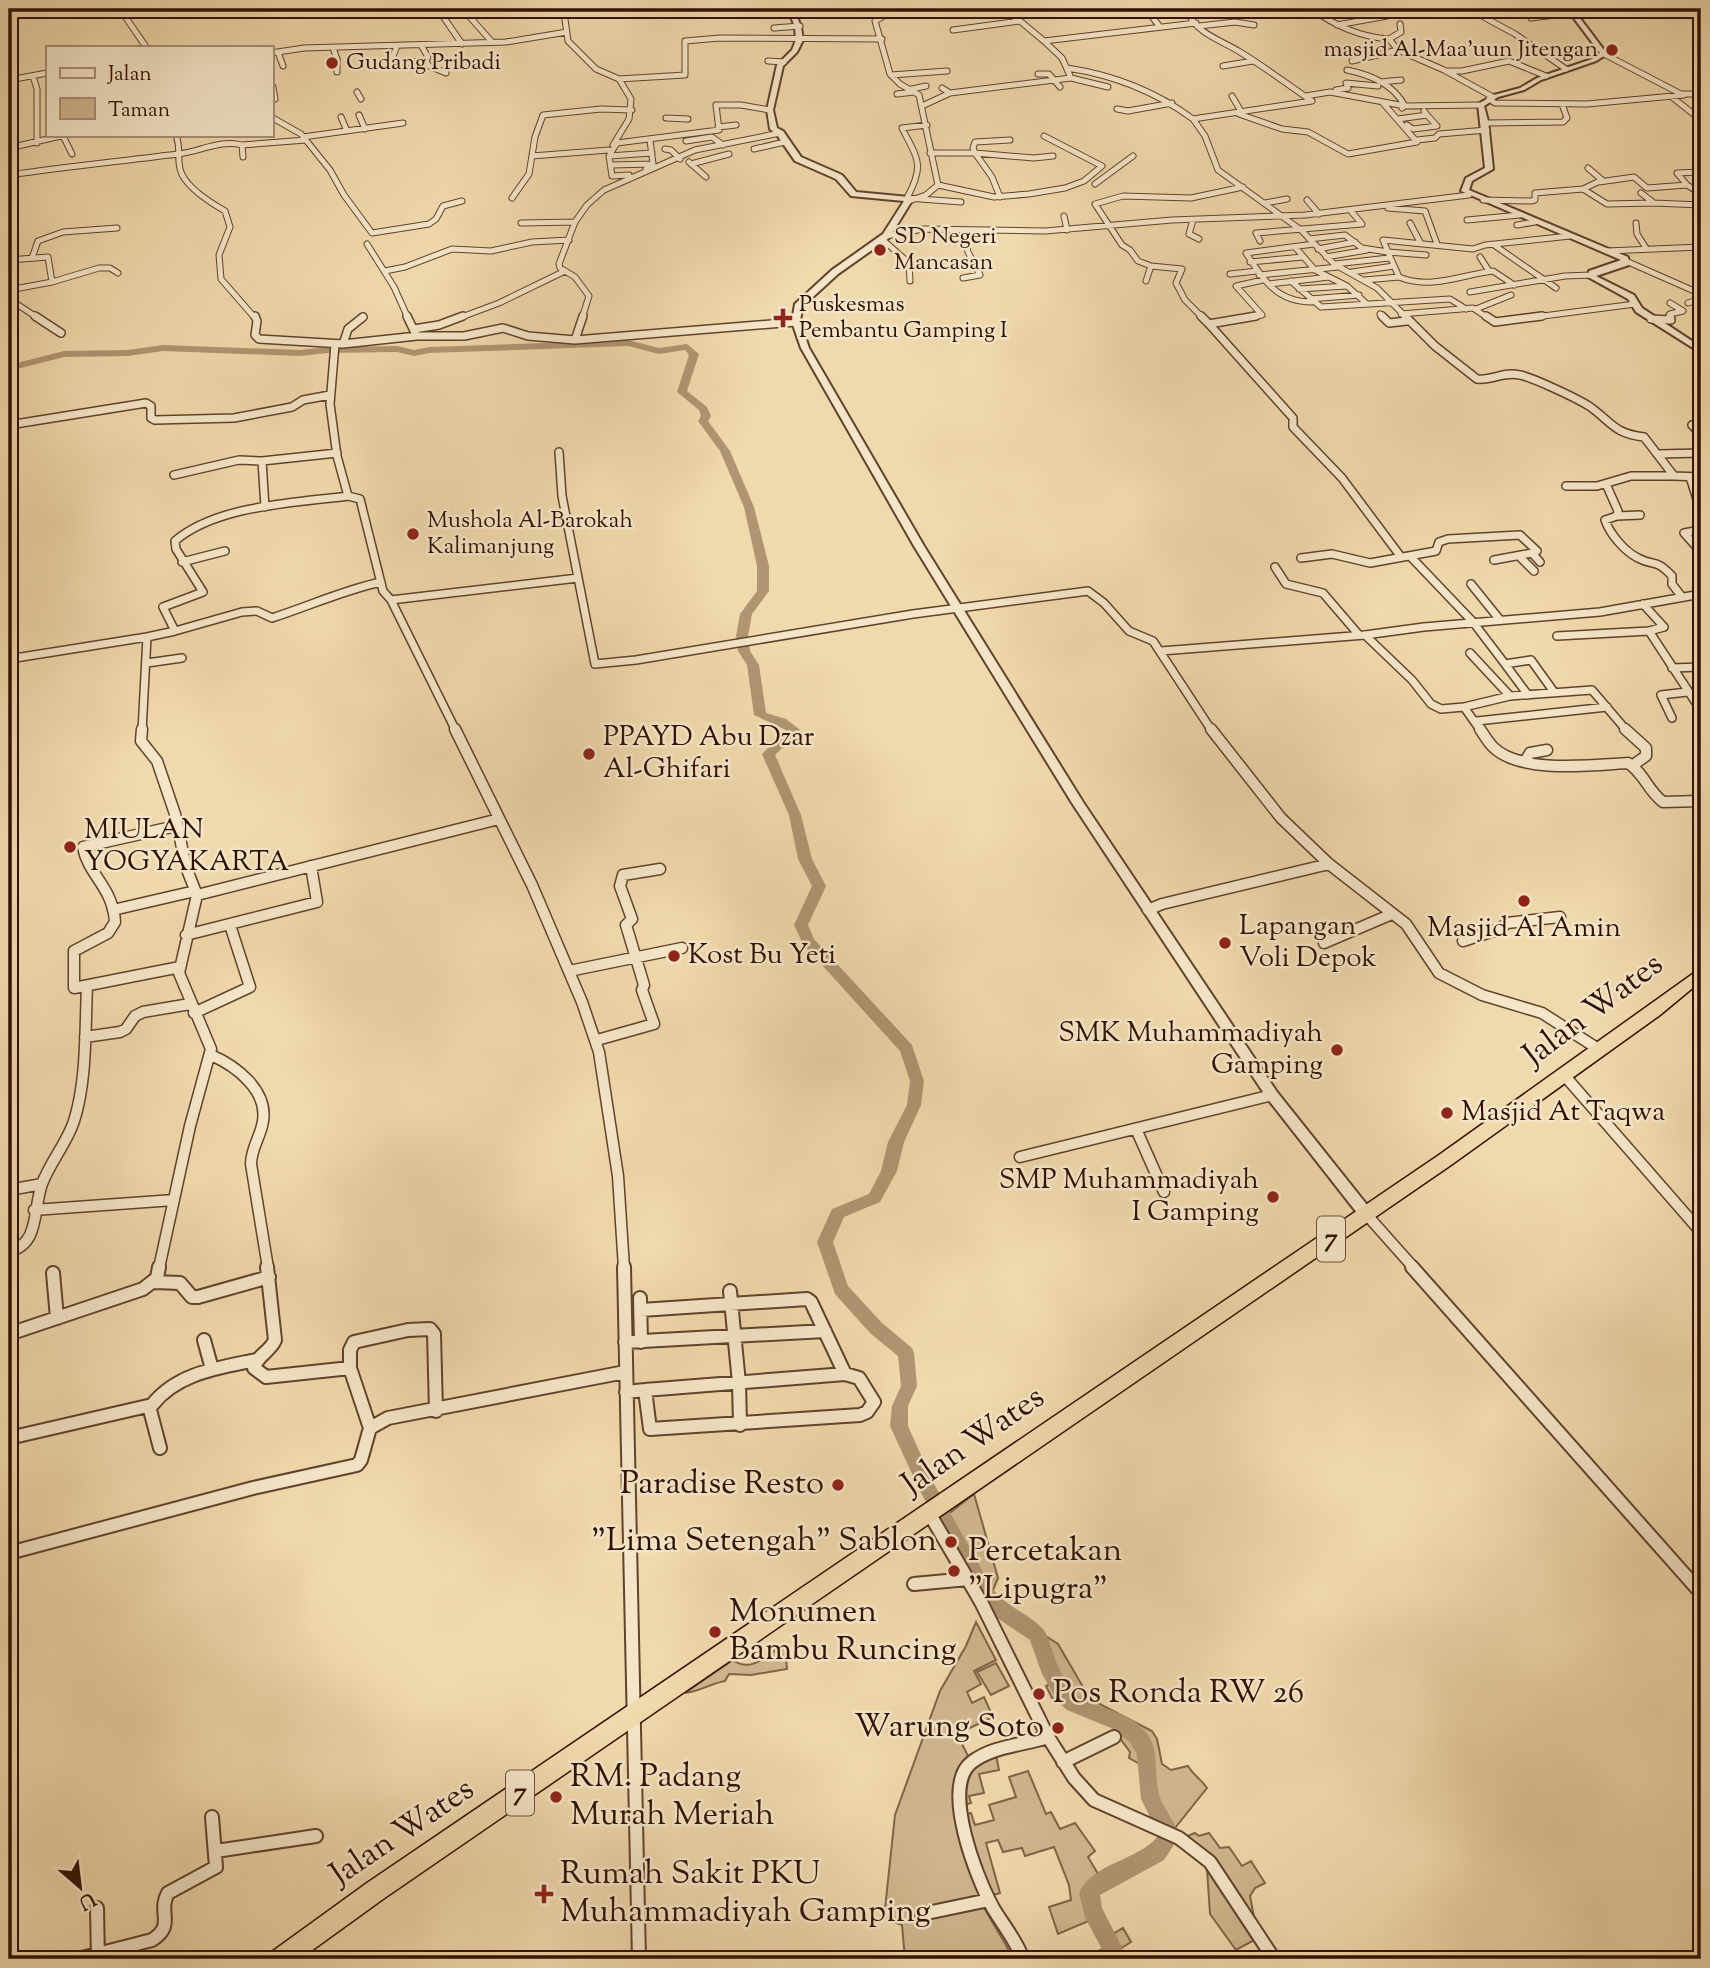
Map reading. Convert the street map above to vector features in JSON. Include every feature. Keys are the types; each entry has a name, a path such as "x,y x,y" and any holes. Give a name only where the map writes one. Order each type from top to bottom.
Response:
{"highway":[{"name":"Jalan Wates","path":"281,1959 375,1891 1366,1214 1600,1050 1701,974"}],"street":[{"path":"120,9 145,46"},
{"path":"372,10 383,9"},
{"path":"438,9 462,44"},
{"path":"560,9 564,12 568,41 596,69 619,79 685,75 685,41 720,38 882,39"},
{"path":"797,9 791,9 800,26 802,39 793,57 780,65 770,110 773,125 798,159 839,177 854,194 961,202"},
{"path":"870,9 882,17 875,21 891,75 897,83 919,95 938,185"},
{"path":"996,9 1020,21 1044,41 1062,58 1071,78"},
{"path":"1186,9 1197,24 1223,46 1237,50 1311,102 1193,119"},
{"path":"1245,9 1268,9"},
{"path":"1311,9 1337,25 1379,39 1389,39 1401,32 1400,24"},
{"path":"1347,9 1361,19"},
{"path":"1469,9 1515,34 1566,69"},
{"path":"1570,9 1604,56 1684,95"},
{"path":"1531,18 1551,11"},
{"path":"1150,13 1160,27"},
{"path":"469,16 492,43"},
{"path":"1337,25 1387,16"},
{"path":"953,30 1020,21"},
{"path":"1044,41 1197,24 1236,22 1254,25"},
{"path":"774,28 800,26"},
{"path":"283,66 275,52 492,43 567,32"},
{"path":"1389,39 1398,50 1444,70 1495,103 1562,104 1701,94"},
{"path":"421,45 428,57 426,61 429,66 446,73"},
{"path":"397,46 392,63 426,61"},
{"path":"333,48 337,59 337,72"},
{"path":"1352,61 1398,50"},
{"path":"1330,92 1408,107 1422,109 1437,126 1413,129 1398,119 1389,108 1408,107 1479,105 1491,98 1522,89 1546,76 1618,52"},
{"path":"768,61 784,62"},
{"path":"1223,66 1253,61"},
{"path":"1444,70 1462,71 1508,61 1546,76"},
{"path":"1067,68 1096,71 1142,86 1172,103 1193,119 1205,136 1218,170 1301,230 1336,265 1365,280 1434,346 1477,379 1485,380 1505,374 1520,375 1587,405 1623,434 1644,437 1674,476"},
{"path":"1347,70 1368,74 1399,93 1408,107"},
{"path":"891,75 947,71"},
{"path":"9,80 46,73"},
{"path":"1038,75 1049,74 1060,87"},
{"path":"33,76 37,89 37,143"},
{"path":"922,106 950,93 1071,78 1108,87"},
{"path":"611,187 607,156 622,133 632,110 631,99 619,79"},
{"path":"1306,96 1401,80"},
{"path":"897,94 926,86"},
{"path":"37,89 46,88"},
{"path":"273,88 275,99"},
{"path":"942,88 950,93"},
{"path":"357,92 361,99"},
{"path":"1233,96 1240,113 1290,131 1312,134 1348,155 1486,126 1563,122 1567,118 1562,104"},
{"path":"37,97 46,97"},
{"path":"1672,97 1701,120"},
{"path":"1382,102 1390,115 1417,141"},
{"path":"1117,109 1128,111 1172,103"},
{"path":"650,140 652,168 629,175 612,176 609,153 617,143 650,140 700,129 719,130 716,105 741,104 770,110"},
{"path":"1469,195 1465,189 1467,183 1489,169 1485,153 1486,126 1479,105"},
{"path":"512,198 529,174 535,137 545,114 601,109 632,110"},
{"path":"359,115 365,128"},
{"path":"1398,119 1427,115"},
{"path":"341,117 347,131"},
{"path":"273,118 295,129 304,139 330,170 344,195 372,233 429,224 436,219 443,206 462,201"},
{"path":"666,118 688,119"},
{"path":"678,119 678,135"},
{"path":"9,175 104,161 181,154 227,142 242,145 304,139 403,123"},
{"path":"718,127 737,125"},
{"path":"927,125 902,128 919,155 919,173 910,199 884,237 835,272 803,300 797,310 796,323 805,348 1025,721 1272,1095 1366,1214 1701,1593"},
{"path":"1279,132 1290,131"},
{"path":"575,340 589,296 575,277 559,264 575,222 587,205 611,187 695,150 780,133"},
{"path":"983,142 991,134"},
{"path":"9,149 61,136"},
{"path":"64,136 72,154"},
{"path":"176,136 181,154 180,169 184,176 204,199 225,211 230,228 219,255 221,279 254,315 257,321 256,337 267,341 337,347 415,333 499,303 565,271"},
{"path":"938,185 1000,197 1065,188 1084,181 1101,164 1044,136"},
{"path":"686,141 710,137 723,145"},
{"path":"1000,197 992,177 975,153 974,143 1010,140"},
{"path":"754,149 785,142"},
{"path":"242,145 243,157"},
{"path":"664,149 671,150 706,177"},
{"path":"533,156 609,153 672,160"},
{"path":"930,153 975,153 1034,158 1053,156"},
{"path":"680,168 729,154"},
{"path":"1095,184 1133,156"},
{"path":"611,165 653,159"},
{"path":"1588,168 1601,178 1599,182"},
{"path":"1583,189 1607,204 1701,204 1698,192 1687,185 1678,172 1701,172"},
{"path":"1483,200 1531,201 1535,200 1534,194 1537,193 1583,189 1599,182 1634,177 1639,178 1647,188 1687,185"},
{"path":"1084,181 1110,193 1191,198 1243,187"},
{"path":"910,199 926,195 938,185"},
{"path":"1110,193 1095,204 1122,245 1130,250 1138,261 1151,266 1182,269"},
{"path":"1641,193 1654,203"},
{"path":"884,237 923,229 1067,230 1193,219 1306,215 1469,195 1607,251 1688,288 1701,297"},
{"path":"1265,203 1287,199"},
{"path":"1307,200 1319,214"},
{"path":"1386,205 1390,210 1425,211 1437,244"},
{"path":"1259,240 1255,233 1363,223 1350,210"},
{"path":"1332,212 1344,226"},
{"path":"1306,215 1321,227"},
{"path":"1466,220 1520,215"},
{"path":"1064,216 1067,230"},
{"path":"1254,217 1264,232"},
{"path":"1211,218 1216,229"},
{"path":"1193,219 1189,234 1199,239"},
{"path":"521,223 575,222"},
{"path":"1517,225 1535,222"},
{"path":"1410,223 1420,242"},
{"path":"1636,223 1637,234 1646,248"},
{"path":"32,258 36,243 44,237 63,232 117,228"},
{"path":"962,230 968,251 980,275 964,278"},
{"path":"1277,232 1312,268 1348,286 1367,304"},
{"path":"1525,234 1533,242"},
{"path":"1359,295 1293,303 1261,276 1246,253 1314,244 1345,235 1369,250 1389,255"},
{"path":"1506,235 1514,244"},
{"path":"1399,277 1383,242 1385,239 1473,249 1570,236"},
{"path":"884,237 909,263 910,281"},
{"path":"385,271 405,267 455,249 491,251 532,242 569,240"},
{"path":"1314,244 1355,242"},
{"path":"367,244 385,271 415,333"},
{"path":"1493,245 1556,288"},
{"path":"1607,251 1701,247"},
{"path":"1326,257 1369,250"},
{"path":"1209,324 1262,315 1236,286 1261,276 1389,255 1426,255"},
{"path":"1182,256 1182,269 1176,284 1178,291 1293,418 1293,427 1342,478 1401,558"},
{"path":"1250,262 1303,257"},
{"path":"1480,257 1489,271"},
{"path":"9,260 48,258 52,282"},
{"path":"1470,292 1545,279 1591,275 1626,261"},
{"path":"1146,281 1151,266"},
{"path":"1351,272 1394,266"},
{"path":"9,290 52,282 99,268 110,268 118,273"},
{"path":"1365,280 1399,277 1415,282 1489,271 1496,272 1514,285"},
{"path":"1230,274 1291,281 1330,277"},
{"path":"1591,275 1631,297 1639,310 1701,351"},
{"path":"1291,281 1321,307 1450,299 1466,309"},
{"path":"1688,288 1701,285"},
{"path":"1299,289 1348,286"},
{"path":"1401,314 1476,309 1511,295"},
{"path":"1688,303 1701,297"},
{"path":"9,299 61,333"},
{"path":"1652,319 1670,320 1670,314 1682,311 1670,303"},
{"path":"1476,309 1495,322 1635,304"},
{"path":"1380,314 1390,323 1407,321"},
{"path":"348,496 337,453 330,395 337,347 348,329 363,317"},
{"path":"415,333 464,337 503,328 528,336 575,340 796,323"},
{"path":"9,425 146,403 151,406 153,419 224,420 289,408 303,400 330,395"},
{"path":"1701,422 1692,425 1701,435"},
{"path":"559,452 560,481 595,664 957,608 1088,591 1104,603 1129,631 1153,641 1237,766 1281,818 1329,864 1409,927 1439,973 1482,995 1542,1013 1600,1050"},
{"path":"174,475 239,460 262,461 337,453"},
{"path":"1658,454 1701,453"},
{"path":"262,461 265,507"},
{"path":"1566,486 1606,484 1632,476 1701,477"},
{"path":"1690,477 1701,512"},
{"path":"1606,484 1620,515 1629,524"},
{"path":"175,631 163,607 199,595 204,589 182,562 175,544 187,529 265,507 348,496 360,499 385,595 391,600 499,818 569,971 597,1040 618,1176 625,1278 639,1959"},
{"path":"1640,515 1620,515 1605,520 1609,532 1635,556 1655,559 1661,563 1672,576 1672,584 1682,597"},
{"path":"1701,530 1684,533 1701,552"},
{"path":"1301,558 1332,554 1370,563 1436,551 1440,541 1489,534 1523,536 1537,551 1494,560"},
{"path":"182,562 225,551"},
{"path":"1532,553 1540,562"},
{"path":"1519,555 1534,571"},
{"path":"1411,557 1473,622 1528,695"},
{"path":"1275,567 1287,585 1323,593 1412,680 1430,704 1441,709 1464,707 1510,696 1592,690 1621,725 1646,748 1646,755 1633,765 1614,762 1548,767 1503,754 1493,747 1464,707"},
{"path":"391,600 578,578"},
{"path":"9,659 147,637 242,612 257,611 272,618 334,597 348,589 381,582"},
{"path":"1471,584 1500,620"},
{"path":"1161,650 1363,635 1473,622 1600,612 1701,594"},
{"path":"1556,636 1650,631 1664,627 1643,604"},
{"path":"1650,631 1700,709"},
{"path":"9,1334 143,1289 154,1282 161,1269 174,1200 211,1055 210,1043 180,978 196,893 186,867 175,814 157,761 141,741 139,730 147,663 147,637"},
{"path":"1470,653 1510,696"},
{"path":"147,663 182,658"},
{"path":"1505,664 1531,660 1554,692"},
{"path":"1672,668 1701,667"},
{"path":"1672,718 1661,695 1687,692"},
{"path":"1476,721 1607,707"},
{"path":"1526,761 1530,753 1547,750"},
{"path":"1633,765 1650,792 1663,802 1701,801"},
{"path":"113,910 311,866 499,818"},
{"path":"176,826 83,847 87,860 107,887 115,921 109,932 82,944 72,954 74,988 180,967"},
{"path":"1148,910 1162,904 1329,864"},
{"path":"186,935 317,902 311,866"},
{"path":"597,1040 654,1024 642,990 644,985 626,925 632,919 620,886 623,874 659,869"},
{"path":"1324,943 1392,914"},
{"path":"1462,941 1502,928 1507,923 1560,917"},
{"path":"85,1037 120,1032 126,1029 128,1020 137,1015 192,1008 250,987 230,925"},
{"path":"569,971 682,948"},
{"path":"9,1251 20,1249 29,1241 42,1184 74,1121 81,1088 87,986"},
{"path":"9,1438 149,1406 166,1389 184,1382 191,1374 256,1360 272,1348 275,1340 269,1277 251,1164 251,1148 262,1124 263,1114 252,1085 211,1055"},
{"path":"1564,1075 1701,1232"},
{"path":"1020,1157 1272,1095"},
{"path":"1136,1129 1164,1192"},
{"path":"9,1190 42,1184"},
{"path":"34,1210 174,1200"},
{"path":"53,1273 57,1318"},
{"path":"154,1282 180,1283 192,1297 198,1297 269,1277"},
{"path":"730,1291 739,1383 740,1425"},
{"path":"641,1342 640,1304 732,1305 807,1299 845,1374"},
{"path":"9,1553 253,1488 357,1465 361,1460 370,1428 351,1368 350,1350 355,1342 421,1328 430,1329 434,1334 436,1411"},
{"path":"625,1342 825,1331"},
{"path":"204,1340 212,1368"},
{"path":"256,1360 254,1368 258,1374 266,1377 351,1368"},
{"path":"370,1428 388,1418 436,1411 625,1372"},
{"path":"626,1392 845,1374 859,1378 873,1399 872,1407 860,1415 650,1429 645,1391"},
{"path":"149,1406 160,1448"},
{"path":"933,1510 1063,1762 1094,1800 1175,1838 1210,1862 1274,1959"},
{"path":"914,1584 968,1579"},
{"path":"1023,1959 1014,1938 989,1900 962,1817 957,1782 963,1770 986,1754 1027,1745 1048,1737"},
{"path":"1063,1762 1114,1737"},
{"path":"78,1959 98,1957 152,1940 162,1934 166,1923 166,1896 173,1889 203,1878 214,1870 217,1863 212,1817"},
{"path":"216,1850 316,1836"},
{"path":"922,1914 989,1900"},
{"path":"97,1908 98,1957"}],"green space":[{"path":"974,1494 998,1578 991,1595 947,1515"},
{"path":"976,1622 996,1660 974,1671 981,1684 967,1692 972,1703 984,1697 993,1717 957,1734 969,1758 1011,1745 1013,1753 996,1755 999,1770 979,1774 984,1793 969,1796 971,1803 964,1805 967,1814 971,1813 975,1825 994,1820 989,1805 1016,1797 1009,1777 1028,1771 1046,1814 1051,1812 1060,1829 1075,1823 1095,1851 1088,1857 1101,1879 1086,1888 1091,1920 1058,1934 1049,1907 1071,1900 1069,1885 1054,1847 1025,1856 1022,1848 1003,1852 998,1840 986,1843 1000,1893 979,1899 1014,1959 905,1959 902,1925 884,1918 895,1815 940,1691 966,1646"},
{"path":"1038,1631 1058,1644 1090,1699 1152,1731 1157,1739 1162,1764 1171,1770 1188,1766 1207,1788 1175,1828 1158,1809 1152,1781 1138,1763 1129,1758 1130,1752 1119,1737 1129,1731 1052,1698 1046,1686 1053,1682 1039,1651"},
{"path":"785,1645 787,1669 751,1675 729,1674 725,1681 685,1693 733,1660 747,1665 754,1663"},
{"path":"996,1663 1009,1686 991,1695 977,1672"},
{"path":"1195,1833 1199,1836 1209,1833 1220,1848 1229,1847 1242,1866 1251,1861 1265,1883 1255,1888 1250,1896 1258,1938 1236,1950 1210,1914 1207,1869 1185,1837"},
{"path":"1123,1928 1131,1942 1120,1949 1126,1959 1086,1959 1089,1958 1088,1955 1106,1948 1103,1940"}],"waterway":[{"path":"9,35 19,12 26,9"},
{"path":"9,368 64,354 128,353 163,348 300,353 397,349 414,353 429,350 628,343 659,351 687,347 694,354 682,392 703,409 706,416 703,421 725,451 749,507 763,566 763,591 746,614 742,636 744,651 753,665 760,715 782,722 794,730 768,754 795,815 805,859 819,886 801,925 808,941 907,1049 917,1081 914,1105 896,1142 889,1171 875,1198 838,1213 825,1242 841,1289 876,1328 906,1353 909,1386 900,1406 899,1426 926,1486 986,1594 996,1607 1037,1635 1049,1668 1066,1697 1074,1704 1128,1728 1143,1745 1147,1755 1149,1793 1166,1825 1169,1837 1157,1853 1094,1886 1089,1893 1092,1910 1118,1959"}],"place":[{"name":"masjid Al-Maa'uun Jitengan","path":"1612,50"},
{"name":"Gudang Pribadi","path":"332,63"},
{"name":"SD Negeri Mancasan","path":"880,250"},
{"name":"Puskesmas Pembantu Gamping I","path":"783,318"},
{"name":"Mushola Al-Barokah Kalimanjung","path":"413,534"},
{"name":"PPAYD Abu Dzar Al-Ghifari","path":"589,754"},
{"name":"MIULAN YOGYAKARTA","path":"70,847"},
{"name":"Masjid Al Amin","path":"1524,901"},
{"name":"Lapangan Voli Depok","path":"1225,943"},
{"name":"Kost Bu Yeti","path":"674,956"},
{"name":"SMK Muhammadiyah Gamping","path":"1337,1050"},
{"name":"Masjid At Taqwa","path":"1447,1113"},
{"name":"SMP Muhammadiyah I Gamping","path":"1273,1197"},
{"name":"Paradise Resto","path":"838,1485"},
{"name":"\"Lima Setengah\" Sablon","path":"951,1542"},
{"name":"Percetakan \"Lipugra\"","path":"954,1571"},
{"name":"Monumen Bambu Runcing","path":"715,1632"},
{"name":"Pos Ronda RW 26","path":"1039,1694"},
{"name":"Warung Soto","path":"1058,1728"},
{"name":"RM. Padang Murah Meriah","path":"556,1797"},
{"name":"Rumah Sakit PKU Muhammadiyah Gamping","path":"544,1894"}]}
